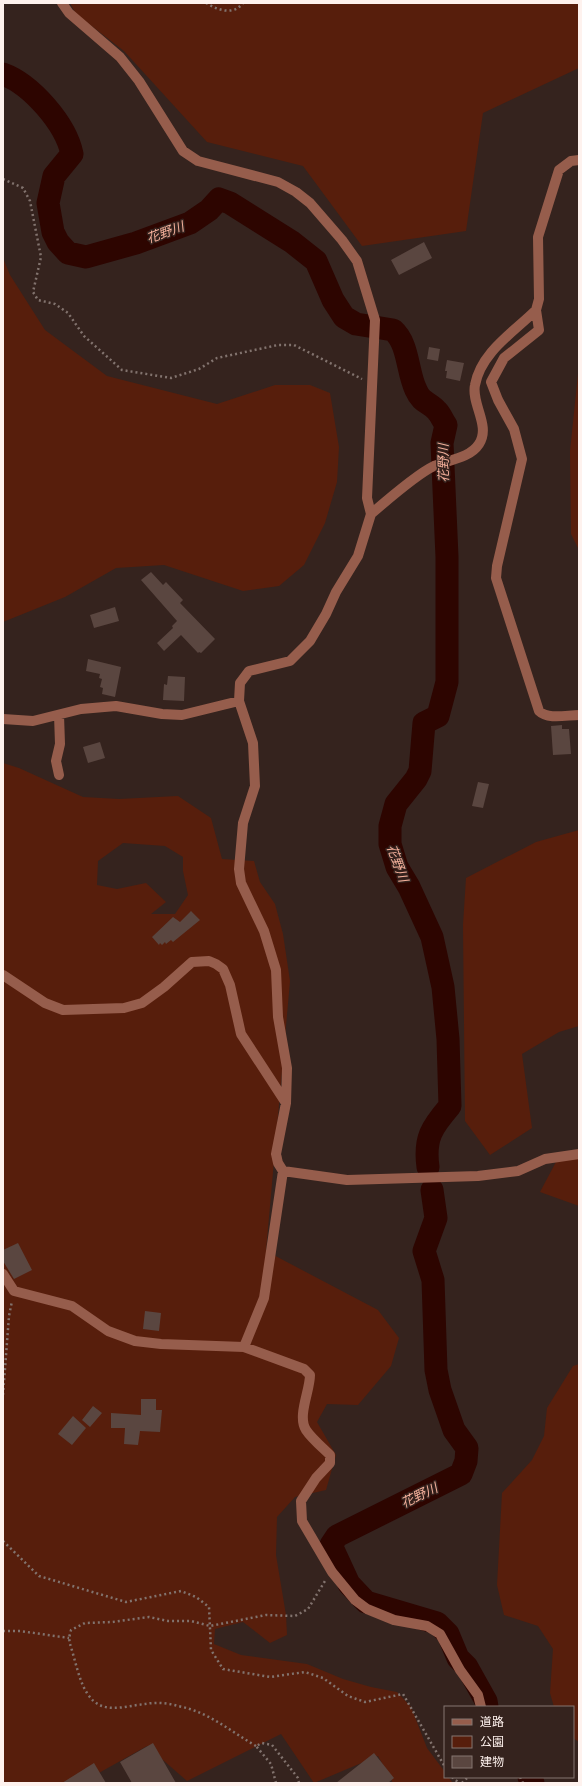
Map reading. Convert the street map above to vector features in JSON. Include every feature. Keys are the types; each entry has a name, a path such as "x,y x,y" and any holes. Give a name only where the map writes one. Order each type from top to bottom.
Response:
{"street":[{"path":"62,3 69,13 120,57 139,81 183,151 198,161 278,182 310,203 342,240 356,261 375,320 367,498 371,514 358,556 336,592 326,614 310,641 290,661 265,669 249,671 240,683 239,701 253,743 255,786 244,823 239,869 241,883 264,931 274,958 278,997 278,1017 287,1068 286,1103 276,1154 278,1163 283,1171 264,1298 244,1346"},
{"path":"579,160 571,161 559,170 538,237 539,299 536,310 539,330 504,358 491,382 498,400 514,429 522,459 497,566 496,578 539,711 542,714 550,716 579,715"},
{"path":"371,514 433,467 467,455 479,444 483,434 474,397 475,384 481,369 499,344 536,310"},
{"path":"3,719 33,722 81,709 116,706 182,716 239,701"},
{"path":"59,715 60,744 56,761 59,775"},
{"path":"3,975 45,1003 63,1010 124,1008 142,1003 164,988 192,962 209,961 216,964 223,969 230,985 241,1034 286,1103"},
{"path":"283,1171 347,1180 478,1176 518,1171 545,1159 579,1154"},
{"path":"3,1274 14,1291 72,1306 108,1331 135,1341 161,1344 244,1346 304,1369 310,1375 310,1385 303,1413 305,1430 330,1455 330,1463 316,1478 302,1501 302,1521 332,1572 355,1600 367,1609 394,1620 427,1626 440,1634 460,1670 478,1695 481,1706"}],"path":[{"path":"206,3 213,7 230,11 236,10 243,3"},
{"path":"3,179 23,188 30,201 41,258 33,292 38,300 56,304 68,313 84,336 122,370 170,378 199,369 217,358 278,345 294,345 371,384"},
{"path":"3,1395 9,1316 14,1291"},
{"path":"3,1541 39,1576 126,1602 182,1592 196,1596 209,1607 211,1650 223,1669 270,1677 304,1672 323,1678 348,1696 365,1702 403,1694 444,1765"},
{"path":"276,1783 271,1764 256,1746 219,1722 190,1709 153,1703 109,1709 95,1703 86,1692 69,1638 71,1630 85,1623 149,1618 168,1621 191,1621 210,1626 266,1615 289,1616 302,1614 312,1605 332,1572"},
{"path":"3,1631 20,1631 69,1638"},
{"path":"256,1746 262,1743 272,1745 298,1778 300,1783"}],"green space":[{"path":"70,3 579,3 579,68 483,113 466,231 362,246 303,166 207,142 124,51 76,14"},
{"path":"3,258 10,275 45,330 107,376 217,404 275,385 310,385 330,393 339,447 337,482 325,523 304,565 279,586 243,591 164,565 116,568 65,597 3,622"},
{"path":"579,364 579,550 571,534 570,451"},
{"path":"3,763 19,768 83,797 119,799 178,796 211,818 222,859 254,861 260,882 275,904 283,934 290,981 266,1251 378,1310 399,1338 391,1366 358,1405 327,1404 317,1422 336,1455 326,1490 295,1497 277,1517 276,1555 286,1615 287,1635 270,1643 243,1622 215,1629 214,1644 241,1655 307,1664 343,1679 371,1687 397,1692 411,1707 427,1748 444,1771 444,1778 449,1778 453,1783 393,1783 378,1756 314,1783 281,1734 187,1781 147,1746 81,1783 3,1783","holes":["123,843 165,846 183,857 183,871 188,895 175,914 151,914 166,902 146,883 117,889 97,885 98,861"]},
{"path":"579,830 579,1026 559,1032 522,1054 532,1128 490,1155 465,1121 463,925 466,878 536,842"},
{"path":"579,1157 579,1206 540,1192 557,1160"},
{"path":"579,1364 579,1742 574,1739 574,1706 554,1706 550,1693 553,1649 538,1626 504,1615 497,1585 502,1493 532,1460 544,1436 547,1408 573,1366"}],"building":[{"path":"424,242 432,258 399,275 391,260"},
{"path":"429,347 440,349 438,361 427,359"},
{"path":"447,360 464,363 460,381 446,378 447,371 445,371"},
{"path":"151,572 163,585 166,582 183,600 180,603 215,639 201,653 198,653 181,635 164,651 157,643 173,628 172,626 177,621 141,580"},
{"path":"115,607 119,621 94,628 90,615"},
{"path":"88,659 121,667 115,697 102,694 103,688 100,687 102,679 99,678 100,674 86,671"},
{"path":"168,676 185,677 184,701 163,700 164,684 167,685"},
{"path":"562,725 562,729 569,729 571,754 553,755 551,726"},
{"path":"100,742 105,758 88,763 83,747"},
{"path":"478,782 489,784 483,808 472,806"},
{"path":"191,911 200,920 173,942 171,940 166,944 165,942 162,945 160,943 159,945 152,937 173,917 180,922"},
{"path":"18,1243 32,1270 14,1279 3,1261 3,1250"},
{"path":"145,1311 161,1313 159,1331 143,1329"},
{"path":"141,1399 156,1399 156,1410 162,1410 160,1432 140,1431 138,1445 124,1444 125,1428 111,1428 111,1413 141,1415"},
{"path":"93,1406 102,1413 90,1427 82,1420"},
{"path":"73,1416 86,1428 72,1445 58,1434"},
{"path":"153,1743 176,1783 132,1783 120,1762"},
{"path":"374,1753 394,1778 388,1783 336,1783"},
{"path":"94,1763 106,1783 62,1783"}],"waterway":[{"name":"花野川","path":"3,74 25,86 46,106 63,130 68,142 72,154 54,176 48,203 53,232 58,242 68,253 86,257 136,243 190,223 209,210 219,199 230,203 292,242 316,261 333,300 344,317 356,324 393,330 398,336 405,350 413,383 418,395 440,414 446,425 442,443 447,557 447,682 438,716 424,723 420,771 416,779 396,804 390,826 390,844 397,867 409,887 432,937 443,987 448,1039 450,1106 438,1120 428,1140 428,1167"},
{"name":"花野川","path":"432,1190 436,1218 424,1251 433,1280 436,1370 440,1390 454,1430 467,1448 466,1461 461,1474 337,1536 331,1545 349,1584 366,1602 437,1623 448,1634 458,1658 467,1667 486,1701 487,1706"},
{"name":"花野川","path":"530,1778 533,1783"}]}
